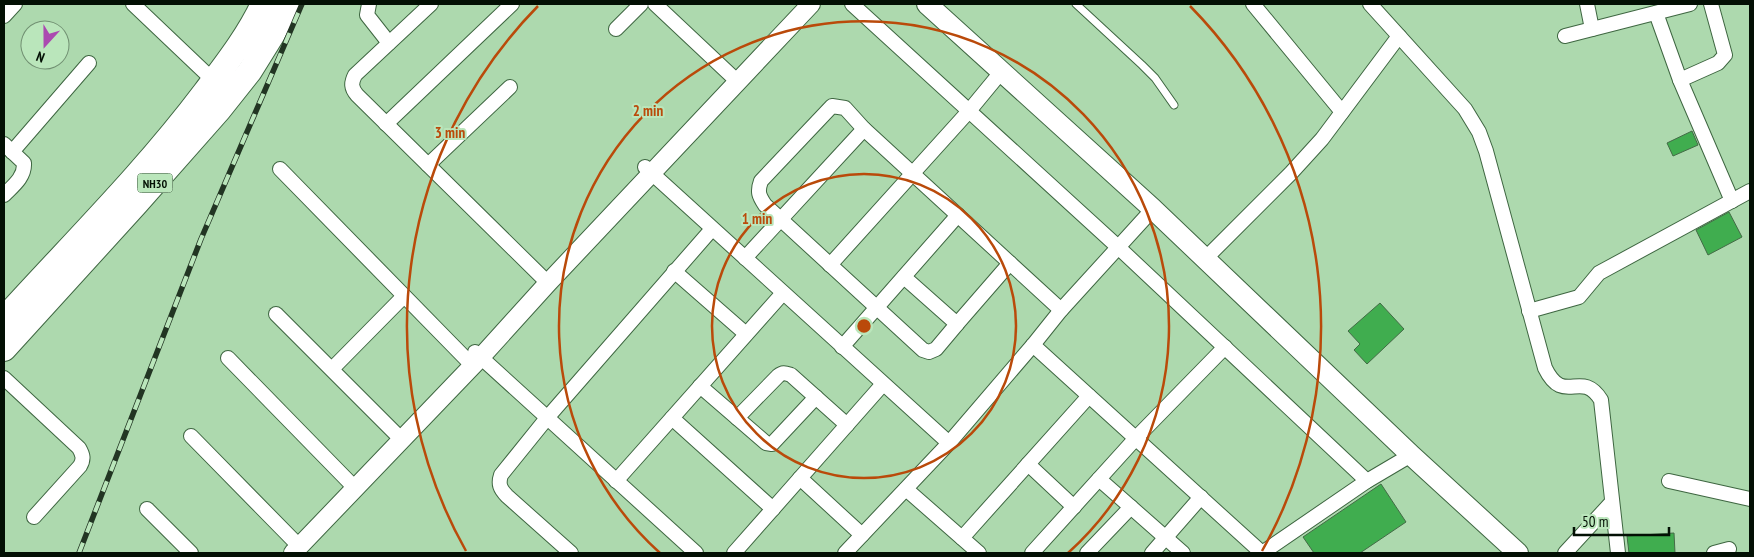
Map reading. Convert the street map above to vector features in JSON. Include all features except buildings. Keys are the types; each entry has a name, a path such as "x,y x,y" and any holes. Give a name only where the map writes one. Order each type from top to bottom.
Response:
{"highway":[{"name":"NH30","path":"4,319 161,147 239,47 263,4"},
{"name":"NH30","path":"4,349 219,110 250,71 273,34 288,4"}],"main road":[{"path":"927,4 1153,208 1411,456 1518,553"}],"street":[{"path":"4,16 15,4"},
{"path":"133,4 214,80"},
{"path":"369,4 367,15 388,43"},
{"path":"431,4 355,75 352,81 352,89 545,280"},
{"path":"386,124 512,4"},
{"path":"616,29 641,4"},
{"path":"655,4 733,78"},
{"path":"191,436 292,548 733,78 794,4"},
{"path":"733,78 810,4"},
{"path":"852,4 1118,247 1367,481"},
{"path":"1252,4 1342,112"},
{"path":"1370,4 1465,109 1479,132 1486,151 1545,368 1550,379 1558,386 1564,388 1589,387 1601,400 1618,553"},
{"path":"1588,4 1592,29"},
{"path":"1565,36 1690,4"},
{"path":"1680,80 1718,63 1725,55 1711,4"},
{"path":"1656,13 1680,80 1732,201"},
{"path":"1205,259 1291,173 1322,139 1399,36"},
{"path":"4,195 20,178 24,170 24,163 8,148 89,63"},
{"path":"830,265 970,111 1002,71"},
{"path":"428,165 510,87"},
{"path":"1010,263 936,348 929,352 923,350 765,205 759,196 758,189 761,181 832,106 844,108 864,129 913,173 1061,310"},
{"path":"745,258 864,129"},
{"path":"280,169 404,296 547,418 696,553"},
{"path":"648,170 949,443"},
{"path":"1530,311 1579,297 1600,273 1750,191"},
{"path":"845,553 949,443 1061,310 1153,208"},
{"path":"842,347 958,216"},
{"path":"571,553 506,496 500,489 498,482 501,475 547,418 712,228"},
{"path":"674,271 746,334"},
{"path":"904,277 957,324"},
{"path":"616,481 783,293"},
{"path":"332,369 404,296"},
{"path":"276,314 399,436"},
{"path":"1033,345 1262,553 1367,481 1411,456"},
{"path":"1032,553 1136,438 1225,347"},
{"path":"228,358 353,485"},
{"path":"737,418 782,373 791,375 847,425"},
{"path":"4,378 79,448 82,454 83,460 80,466 34,518"},
{"path":"734,553 883,384"},
{"path":"700,386 766,442 772,444 816,397"},
{"path":"962,538 1089,396"},
{"path":"672,418 773,509"},
{"path":"1028,464 1074,507"},
{"path":"800,478 862,535"},
{"path":"1099,479 1183,553"},
{"path":"1669,481 1750,499"},
{"path":"906,488 979,553"},
{"path":"1152,553 1201,497"},
{"path":"1564,553 1612,502"},
{"path":"1087,553 1130,507"},
{"path":"146,508 191,553"},
{"path":"1714,553 1729,549"}],"lane":[{"path":"1076,4 1155,78 1174,105"}],"railway":[{"path":"79,553 201,239 302,4"}]}
